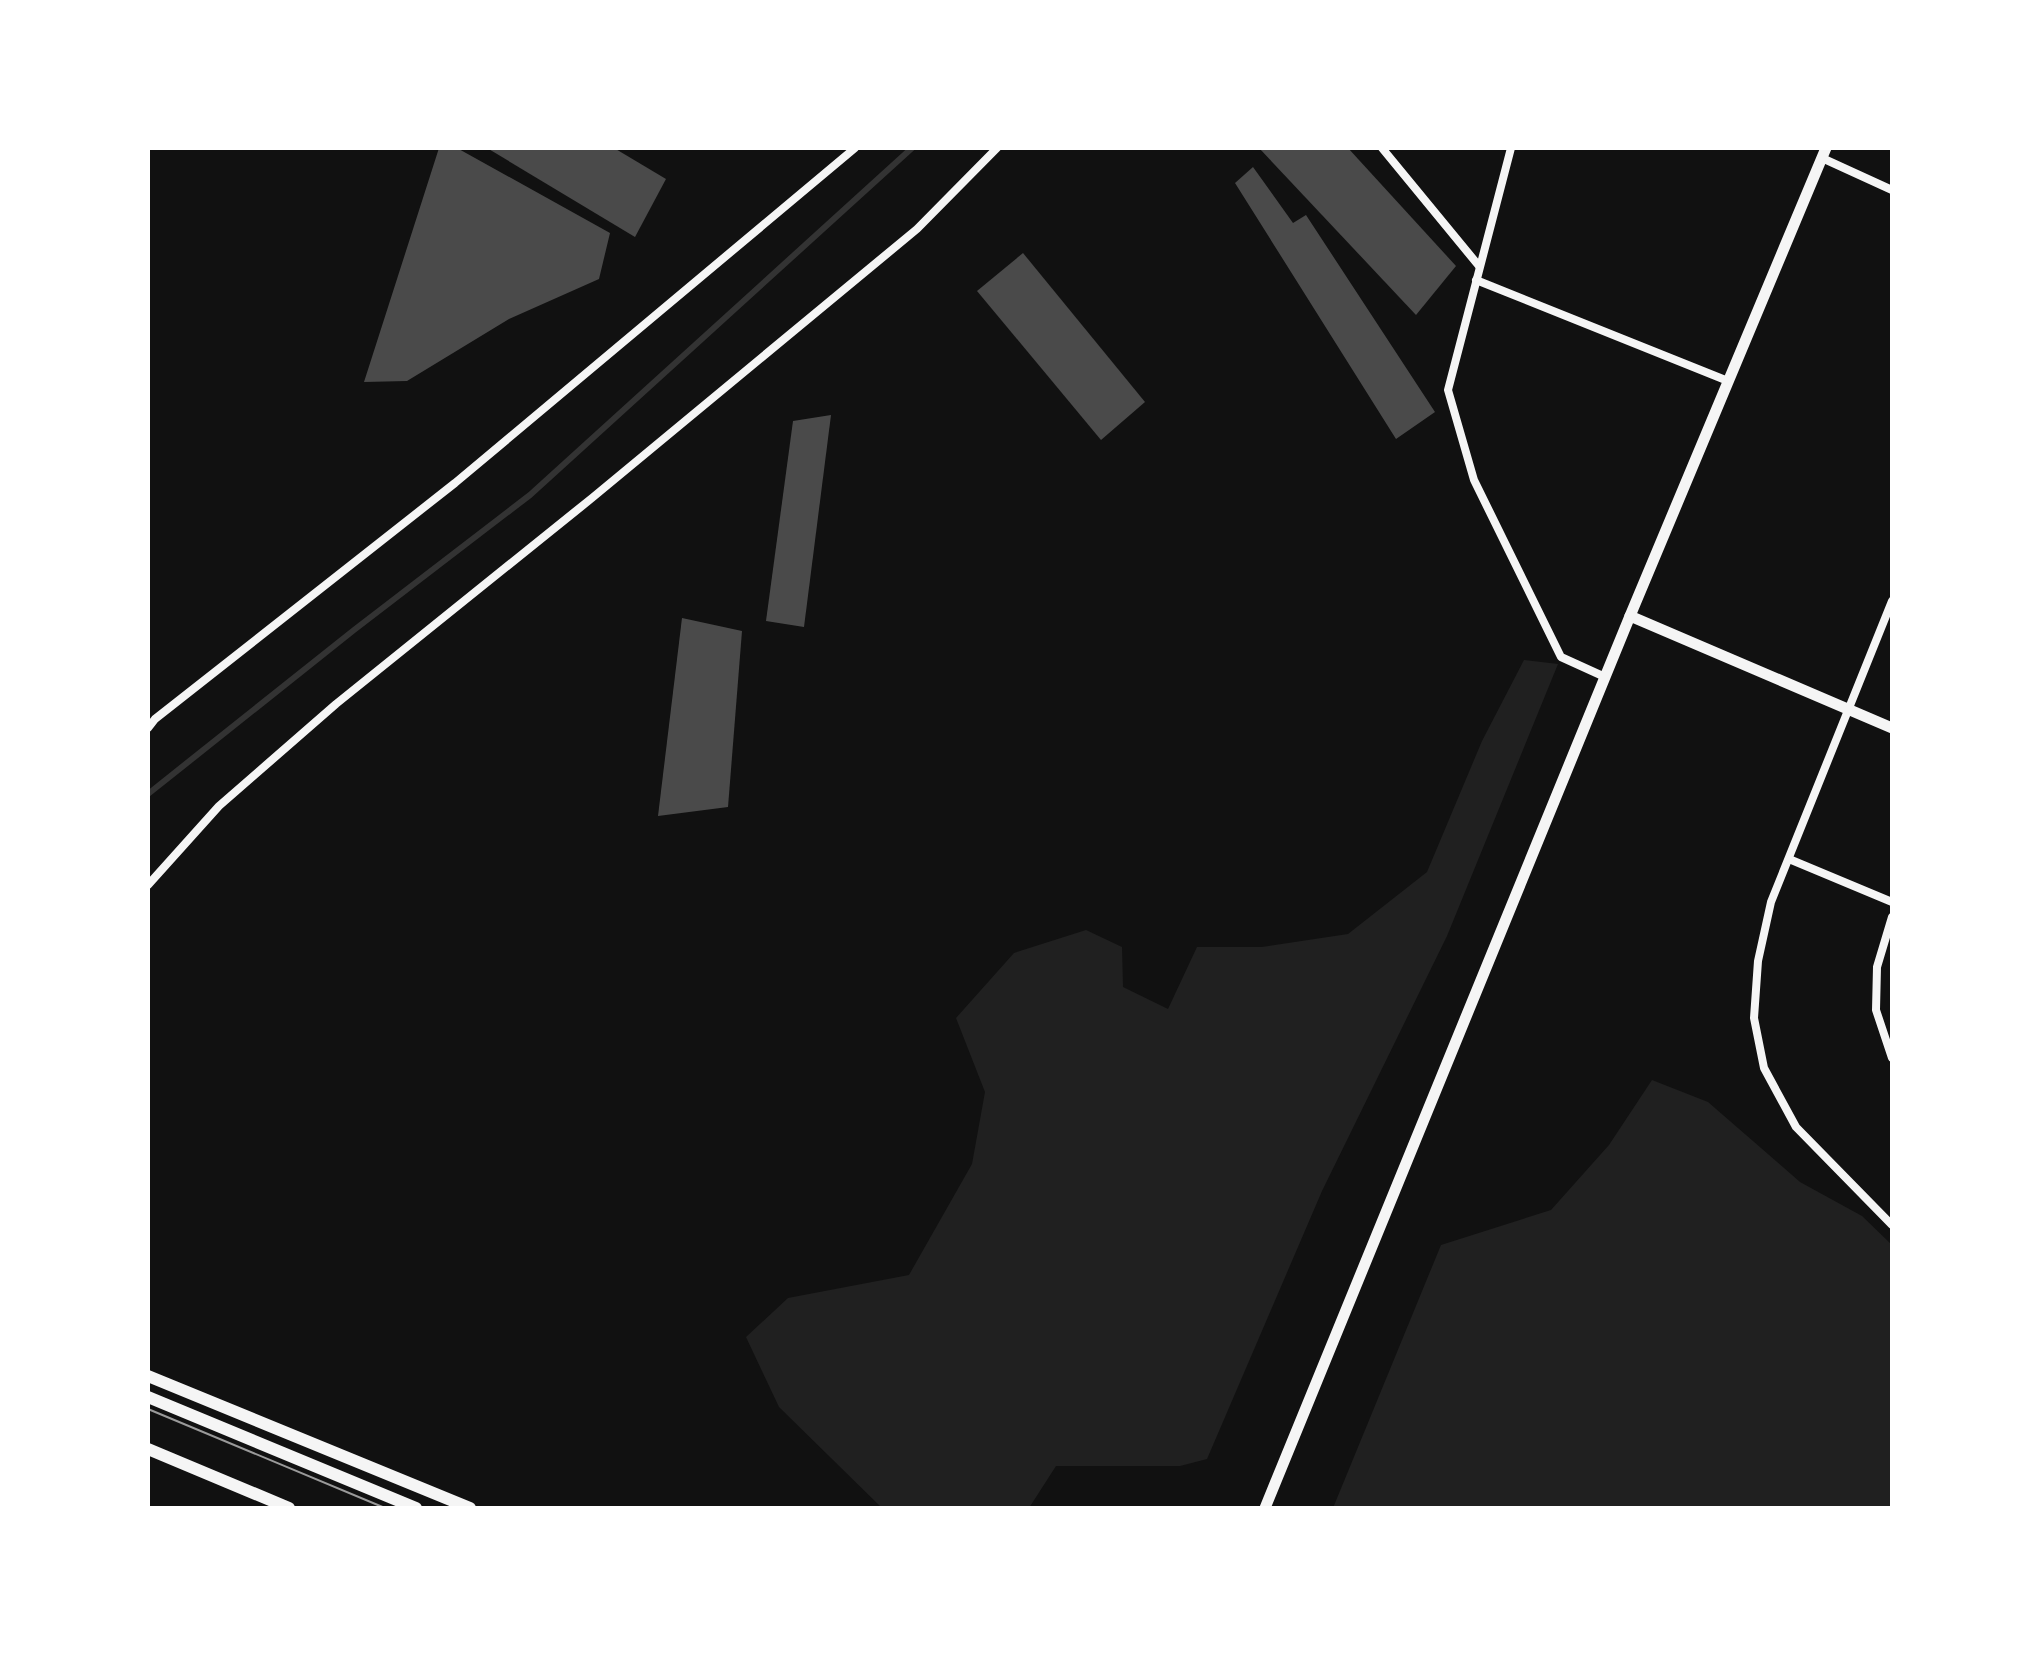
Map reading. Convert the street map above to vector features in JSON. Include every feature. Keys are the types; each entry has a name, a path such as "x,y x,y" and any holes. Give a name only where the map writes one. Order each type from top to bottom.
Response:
{"main road":[{"path":"148,1376 470,1508"},
{"path":"148,1397 416,1508"},
{"path":"148,1449 289,1508"}],"street":[{"path":"148,728 155,719 455,483 855,148"},
{"path":"148,885 219,806 336,704 592,498 917,229 997,148"},
{"path":"1382,148 1479,266"},
{"path":"1511,148 1448,390 1474,480 1561,657 1605,677"},
{"path":"1265,1508 1630,616 1824,153 1892,190"},
{"path":"1476,280 1728,381"},
{"path":"1892,601 1888,626 1771,902 1758,961 1754,1018 1764,1068 1796,1127 1892,1225"},
{"path":"1630,616 1892,728"},
{"path":"1789,859 1892,902"},
{"path":"1892,917 1877,967 1876,1010 1892,1058"}],"shaded area":[{"path":"1524,660 1558,664 1447,936 1322,1191 1207,1459 1180,1466 1056,1466 1029,1508 882,1508 779,1407 746,1337 788,1298 909,1275 972,1164 985,1092 956,1018 1014,953 1086,930 1122,947 1123,987 1168,1009 1197,947 1262,947 1348,934 1427,872 1482,741"},
{"path":"1652,1080 1708,1102 1800,1182 1862,1216 1892,1245 1892,1508 1333,1508 1441,1245 1551,1210 1609,1145"}],"building":[{"path":"439,148 457,148 610,233 599,279 509,319 407,381 364,382"},
{"path":"487,148 614,148 666,179 635,237"},
{"path":"1259,148 1348,148 1456,266 1416,315"},
{"path":"1253,167 1293,223 1306,215 1435,412 1396,439 1235,183"},
{"path":"1023,253 1145,402 1101,440 977,291"},
{"path":"831,415 804,627 766,621 793,421"},
{"path":"682,618 742,631 728,807 658,816"}],"waterway":[{"path":"148,794 530,495 912,148"}],"tram line":[{"path":"148,1409 385,1508"}]}
